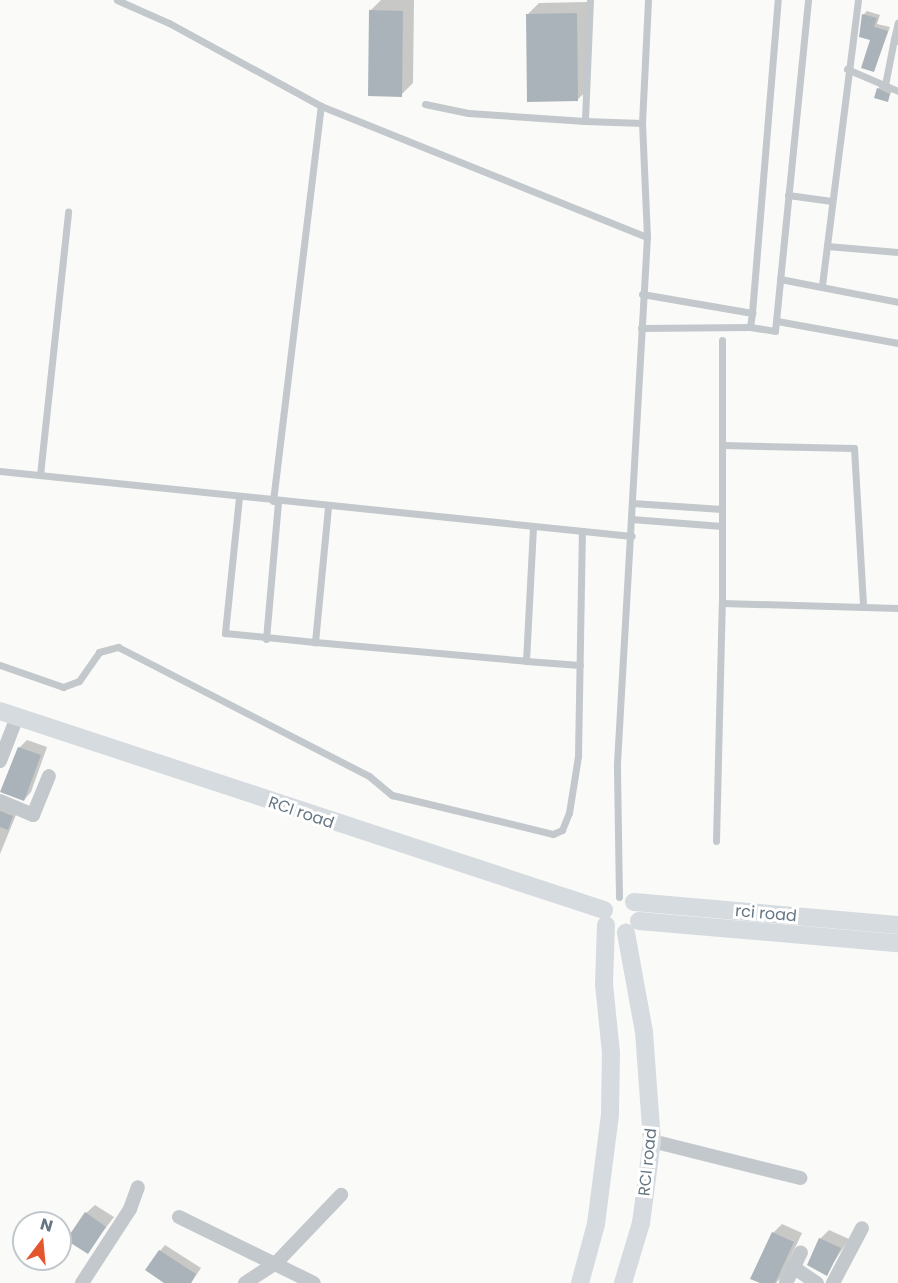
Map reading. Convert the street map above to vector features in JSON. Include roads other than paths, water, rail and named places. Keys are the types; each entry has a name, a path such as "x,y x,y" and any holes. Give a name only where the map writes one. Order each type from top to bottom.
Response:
{"main road":[{"name":"RCI road","path":"9,714 605,917 614,932 632,927 898,943"},
{"path":"580,1283 596,1224 610,1114 611,1053 604,984 605,917 626,900 632,927"},
{"name":"rci road","path":"626,900 898,925"},
{"name":"RCI road","path":"623,1283 640,1223 652,1141 644,1032 632,927"}],"street":[{"path":"0,761 9,714"},
{"path":"0,801 33,815 49,776"},
{"path":"652,1141 800,1178"},
{"path":"82,1283 130,1209 138,1187"},
{"path":"245,1283 277,1262 341,1195"},
{"path":"179,1217 277,1262 314,1283"},
{"path":"833,1283 862,1228"},
{"path":"786,1283 801,1252"},
{"path":"794,1267 817,1283"}],"lane":[{"path":"117,0 169,22 321,106 647,237"},
{"path":"585,121 590,0"},
{"path":"626,900 617,763 632,536 642,294 647,237 642,123 648,0"},
{"path":"750,327 778,0"},
{"path":"641,328 750,327 775,331 808,0"},
{"path":"822,285 858,0"},
{"path":"885,85 898,22"},
{"path":"848,69 898,90"},
{"path":"425,104 468,113 642,123"},
{"path":"266,639 275,501 321,106"},
{"path":"788,195 832,201"},
{"path":"40,475 68,211"},
{"path":"827,246 898,252"},
{"path":"780,279 822,285 898,302"},
{"path":"642,294 752,313"},
{"path":"777,321 897,341"},
{"path":"716,841 723,603 722,340"},
{"path":"722,445 854,448 863,606"},
{"path":"0,471 328,507 632,536"},
{"path":"239,497 224,629 228,635 580,665"},
{"path":"632,503 722,509"},
{"path":"315,642 328,507"},
{"path":"631,519 722,526"},
{"path":"526,662 533,527"},
{"path":"0,665 63,687 79,681 99,652 118,647 369,776 392,795 553,834 562,830 569,813 578,756 582,532"},
{"path":"723,603 898,608"}]}
